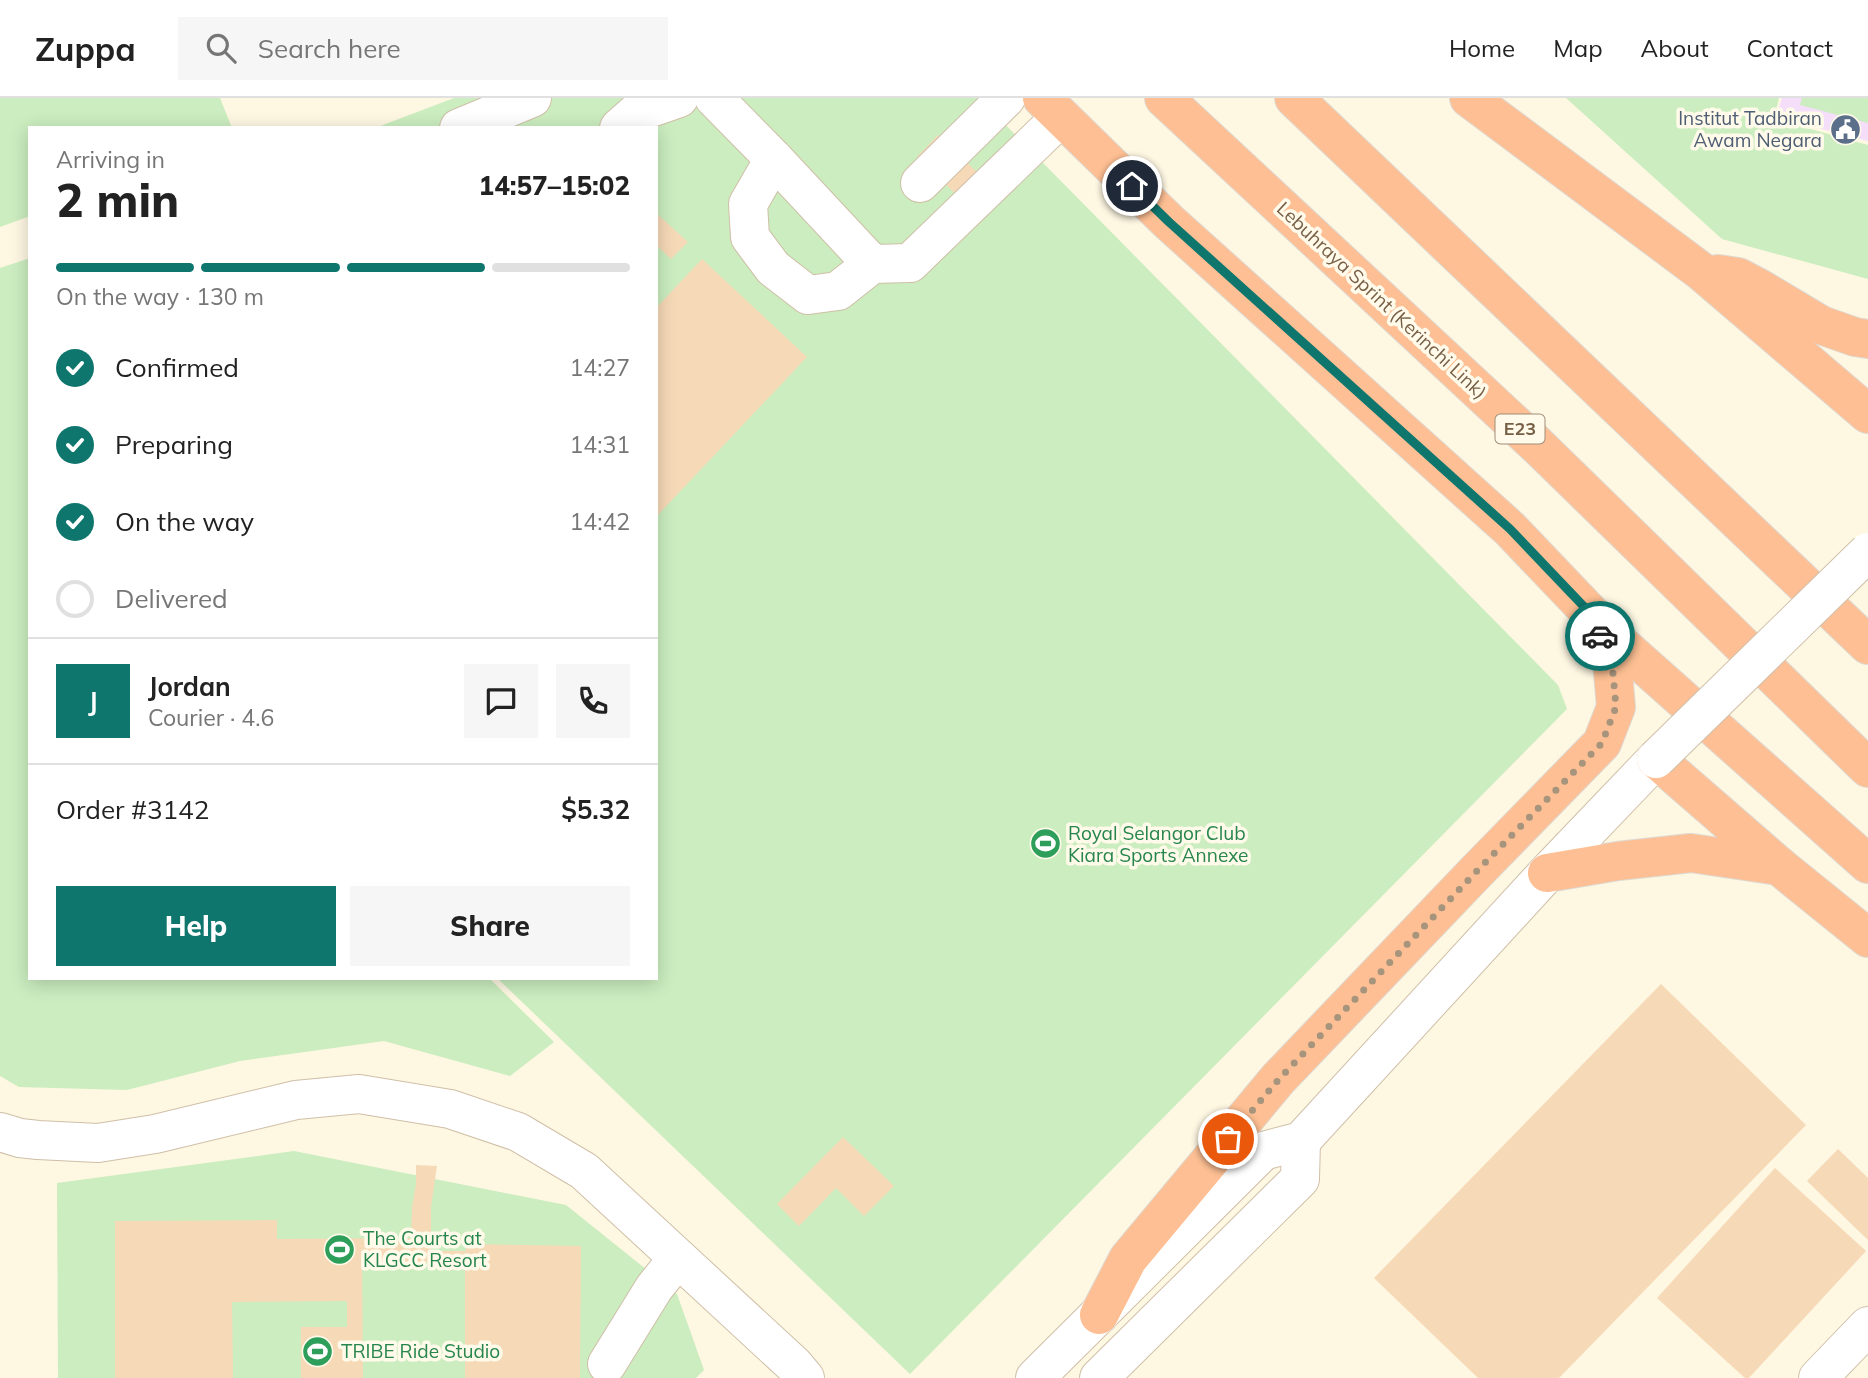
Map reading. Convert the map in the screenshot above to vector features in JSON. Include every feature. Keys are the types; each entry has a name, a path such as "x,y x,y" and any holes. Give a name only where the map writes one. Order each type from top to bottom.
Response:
{"highway":[{"name":"Lebuhraya Sprint (Kerinchi Link)","path":"1164,98 1536,445 1868,768"},
{"path":"1294,98 1868,645"},
{"path":"1469,98 1702,272 1868,414"},
{"path":"1052,107 1169,222 1510,529 1617,641 1868,864"},
{"path":"1702,272 1738,276 1821,326 1868,339"},
{"path":"1099,1315 1128,1259 1279,1079 1602,743 1616,707 1612,662 1591,614"},
{"path":"1656,759 1779,866 1868,938"},
{"path":"1547,873 1618,860 1691,853 1779,866"}],"street":[{"path":"464,126 532,98"},
{"path":"621,126 636,113 679,98"},
{"path":"714,98 872,264"},
{"path":"920,183 1006,98"},
{"path":"774,159 748,204 750,237 773,268 808,295 838,291 872,264 911,263 1052,107"},
{"path":"1035,1378 1264,1150 1301,1140 1656,759 1868,552"},
{"path":"10,1135 98,1143 155,1134 296,1100 359,1094 450,1109 518,1132 584,1171 805,1378"},
{"path":"1099,1378 1300,1180 1301,1140"},
{"path":"607,1364 654,1288 678,1258"},
{"path":"1818,1378 1868,1326"}],"shaded area":[{"name":"Institut Tadbiran Awam Negara","path":"1782,98 1868,98 1868,141 1776,117"}],"green space":[{"path":"0,98 220,98 231,126 28,126 28,217 0,227"},
{"name":"Royal Selangor Club Kiara Sports Annexe","path":"454,98 979,98 1558,685 1567,709 910,1374 499,980 658,980 658,126 380,126"},
{"path":"1566,98 1779,98 1774,119 1868,145 1868,279 1722,239"},
{"path":"1802,98 1868,98 1868,123 1800,105"},
{"path":"28,259 28,980 491,980 554,1042 510,1076 384,1041 240,1061 127,1090 19,1087 0,1076 0,268"},
{"name":"The Courts at KLGCC Resort","path":"294,1151 566,1205 677,1294 704,1370 696,1378 58,1378 57,1183"}],"building":[{"path":"938,135 1000,194 979,216 917,157"},
{"path":"658,215 688,242 671,259 658,247"},
{"path":"702,259 807,357 658,515 658,306"},
{"path":"1661,984 1806,1125 1559,1378 1478,1378 1374,1278"},
{"path":"843,1137 894,1186 864,1216 836,1188 799,1226 777,1204"},
{"path":"1838,1149 1868,1178 1868,1240 1807,1181"},
{"path":"416,1165 437,1166 431,1207 431,1251 466,1251 466,1244 581,1246 580,1378 465,1378 465,1263 378,1262 377,1251 362,1251 363,1378 301,1378 301,1327 347,1327 347,1301 232,1302 233,1378 115,1378 115,1221 277,1220 277,1239 411,1238"},
{"path":"1775,1168 1866,1251 1749,1378 1745,1378 1657,1298"}],"way so far":[{"path":"1228,1139 1279,1079 1602,743 1616,707 1612,662 1600,636"}],"place":[{"name":"Institut Tadbiran Awam Negara","path":"1845,129"},
{"name":"Royal Selangor Club Kiara Sports Annexe","path":"1045,844"},
{"name":"The Courts at KLGCC Resort","path":"340,1249"},
{"name":"TRIBE Ride Studio","path":"318,1351"}],"route":[{"path":"1132,186 1510,529 1591,614 1600,636"}]}
